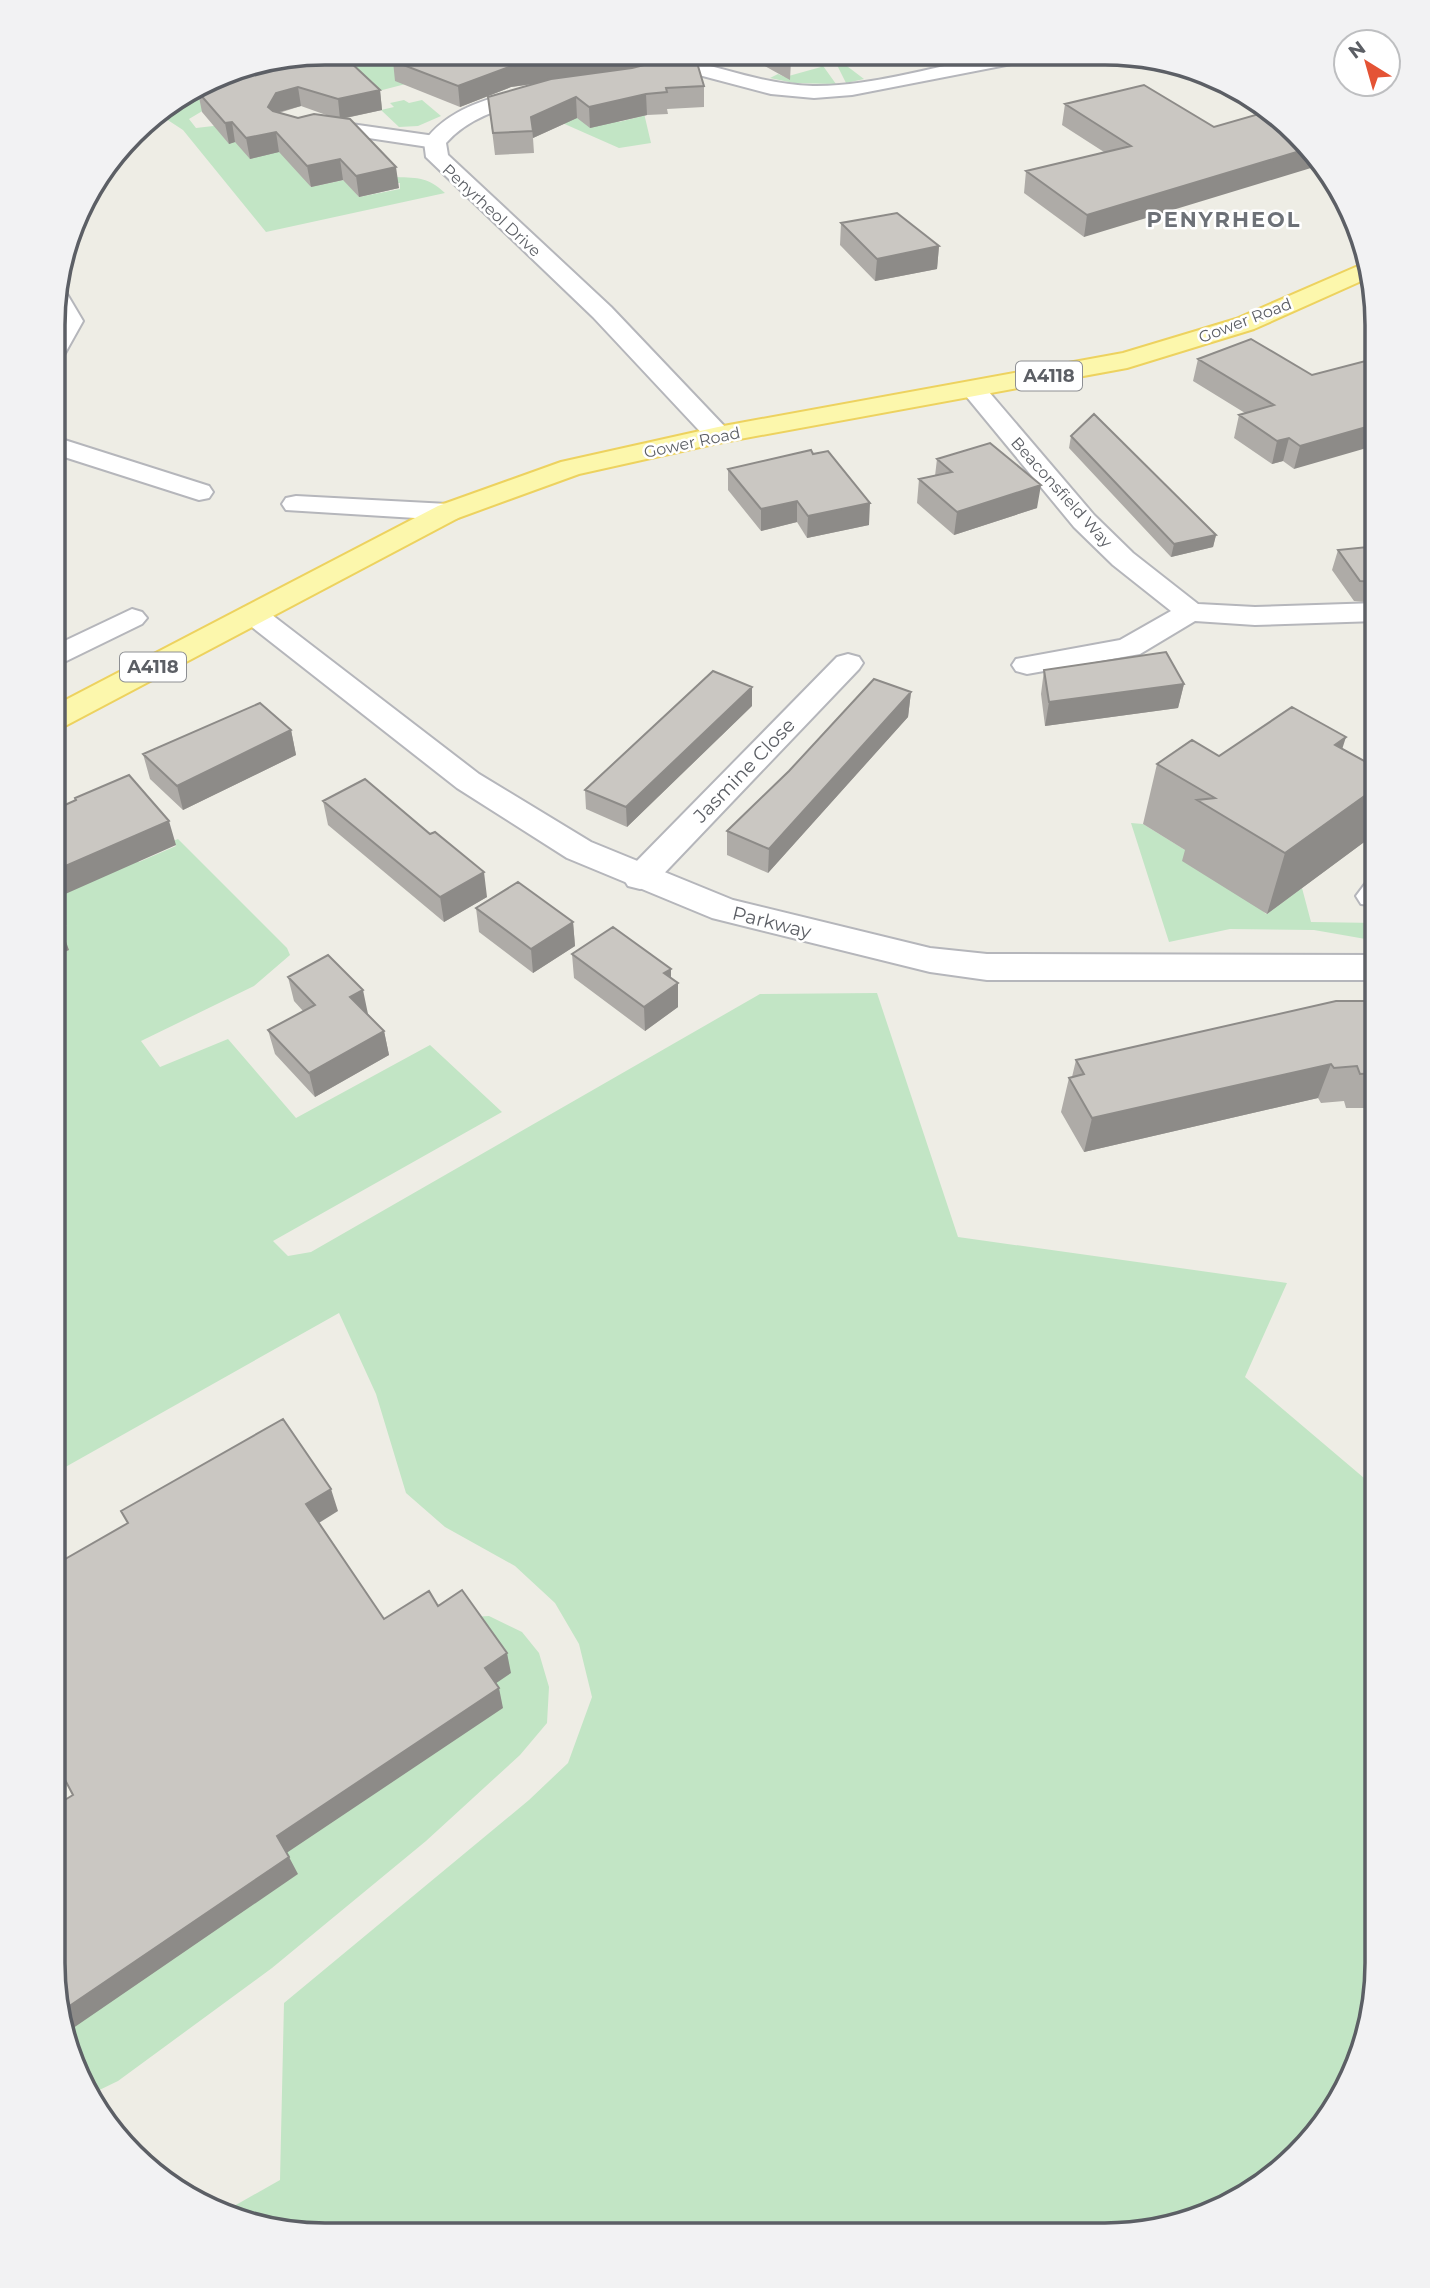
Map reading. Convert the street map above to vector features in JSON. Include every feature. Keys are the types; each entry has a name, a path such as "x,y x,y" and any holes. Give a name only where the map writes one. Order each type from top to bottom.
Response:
{"main road":[{"name":"Gower Road","path":"65,713 448,512 571,468 718,435 1127,360 1245,324 1360,273"}],"street":[{"path":"623,80 659,75 684,65"},
{"path":"709,65 771,89 814,92 852,89 976,65"},
{"name":"Penyrheol Drive","path":"558,89 481,110 452,124 435,142 437,157 447,170 602,312 718,435"},
{"path":"303,123 435,142"},
{"path":"65,311 71,321 65,332"},
{"name":"Beaconsfield Way","path":"974,390 1084,521 1123,559 1190,612"},
{"path":"65,448 199,492"},
{"path":"296,504 448,512"},
{"path":"1027,665 1129,648 1190,612 1255,616 1365,612"},
{"name":"Parkway","path":"253,614 468,781 579,850 640,878 724,910 942,962 987,967 1365,968"},
{"path":"65,652 132,618"},
{"name":"Jasmine Close","path":"640,878 848,663"}],"green space":[{"path":"308,65 479,65 363,95 234,92 189,119 196,128 222,125 259,137 315,131 310,187 344,180 359,197 400,189 400,183 394,183 396,177 404,177 428,181 445,193 266,232 183,130 166,119 225,85 274,70"},
{"path":"818,65 822,65 836,84 794,83 770,78 778,74 785,77 821,67"},
{"path":"837,65 846,65 864,79 846,83"},
{"path":"404,100 409,103 422,100 441,116 418,126 399,127 381,110 394,107 390,103"},
{"path":"643,109 651,143 619,148 551,118 612,117 619,122 642,116"},
{"path":"1131,823 1143,824 1224,874 1266,914 1302,888 1311,922 1365,923 1365,939 1314,930 1230,929 1169,942"},
{"path":"178,839 287,948 290,955 254,986 141,1041 160,1067 228,1039 296,1118 430,1045 502,1112 273,1241 288,1256 311,1252 760,994 877,993 958,1237 1287,1283 1245,1377 1365,1479 1365,1980 1356,2030 1338,2078 1312,2121 1277,2159 1250,2179 1205,2203 1156,2218 1122,2223 308,2223 274,2218 234,2206 280,2180 284,2003 529,1800 568,1763 592,1697 579,1644 555,1603 515,1566 445,1527 406,1493 376,1394 339,1313 65,1467 65,952 68,950 65,946 65,892 130,853 139,862 176,846 173,841"},
{"path":"489,1616 522,1632 539,1653 549,1687 547,1723 520,1755 426,1841 272,1968 118,2081 99,2090 79,2047 70,2014 65,1980 65,1951 390,1640 471,1617"}],"building":[{"path":"308,65 353,65 380,90 338,99 298,87 276,93 268,107 298,118 314,114 350,119 396,167 356,176 340,159 307,166 276,132 246,138 232,122 225,123 202,96 241,79 274,70"},
{"path":"403,65 523,65 509,67 458,86"},
{"path":"644,65 698,65 704,86 666,88 667,92 589,107 576,97 531,117 533,131 493,133 488,97 551,79"},
{"path":"1144,85 1214,127 1258,114 1299,151 1087,215 1026,171 1131,146 1065,104"},
{"path":"897,213 939,246 877,259 841,223"},
{"path":"1251,339 1312,375 1365,361 1365,427 1300,446 1289,438 1277,441 1239,415 1274,405 1198,359"},
{"path":"1094,414 1216,535 1174,544 1071,436"},
{"path":"990,443 1041,485 957,512 919,479 952,472 937,459"},
{"path":"811,450 813,454 828,451 870,503 808,516 797,501 761,509 728,469"},
{"path":"1365,547 1365,581 1360,581 1338,550"},
{"path":"1166,652 1184,684 1049,702 1044,670"},
{"path":"713,671 752,687 626,807 585,790"},
{"path":"874,679 911,692 769,849 727,831 789,771"},
{"path":"260,703 291,730 177,786 143,754"},
{"path":"1292,707 1346,737 1335,745 1365,761 1365,796 1285,853 1197,800 1215,798 1157,764 1192,740 1219,756"},
{"path":"129,775 169,821 65,866 65,805 76,800 75,798"},
{"path":"365,779 430,834 435,832 484,872 440,897 323,801"},
{"path":"518,882 573,922 531,949 476,908"},
{"path":"613,927 671,969 664,973 678,983 644,1007 572,954"},
{"path":"328,955 363,990 350,997 384,1031 309,1073 268,1030 315,1005 288,977"},
{"path":"1336,1001 1365,1001 1365,1074 1360,1074 1357,1066 1334,1068 1331,1064 1092,1118 1069,1078 1084,1074 1076,1060"},
{"path":"283,1419 331,1489 306,1504 384,1619 429,1591 438,1606 462,1590 507,1653 485,1668 499,1688 277,1836 289,1857 69,2006 65,1980 65,1800 73,1795 65,1780 65,1559 128,1523 121,1511"}],"district":[{"name":"PENYRHEOL","path":"1224,220"}]}
